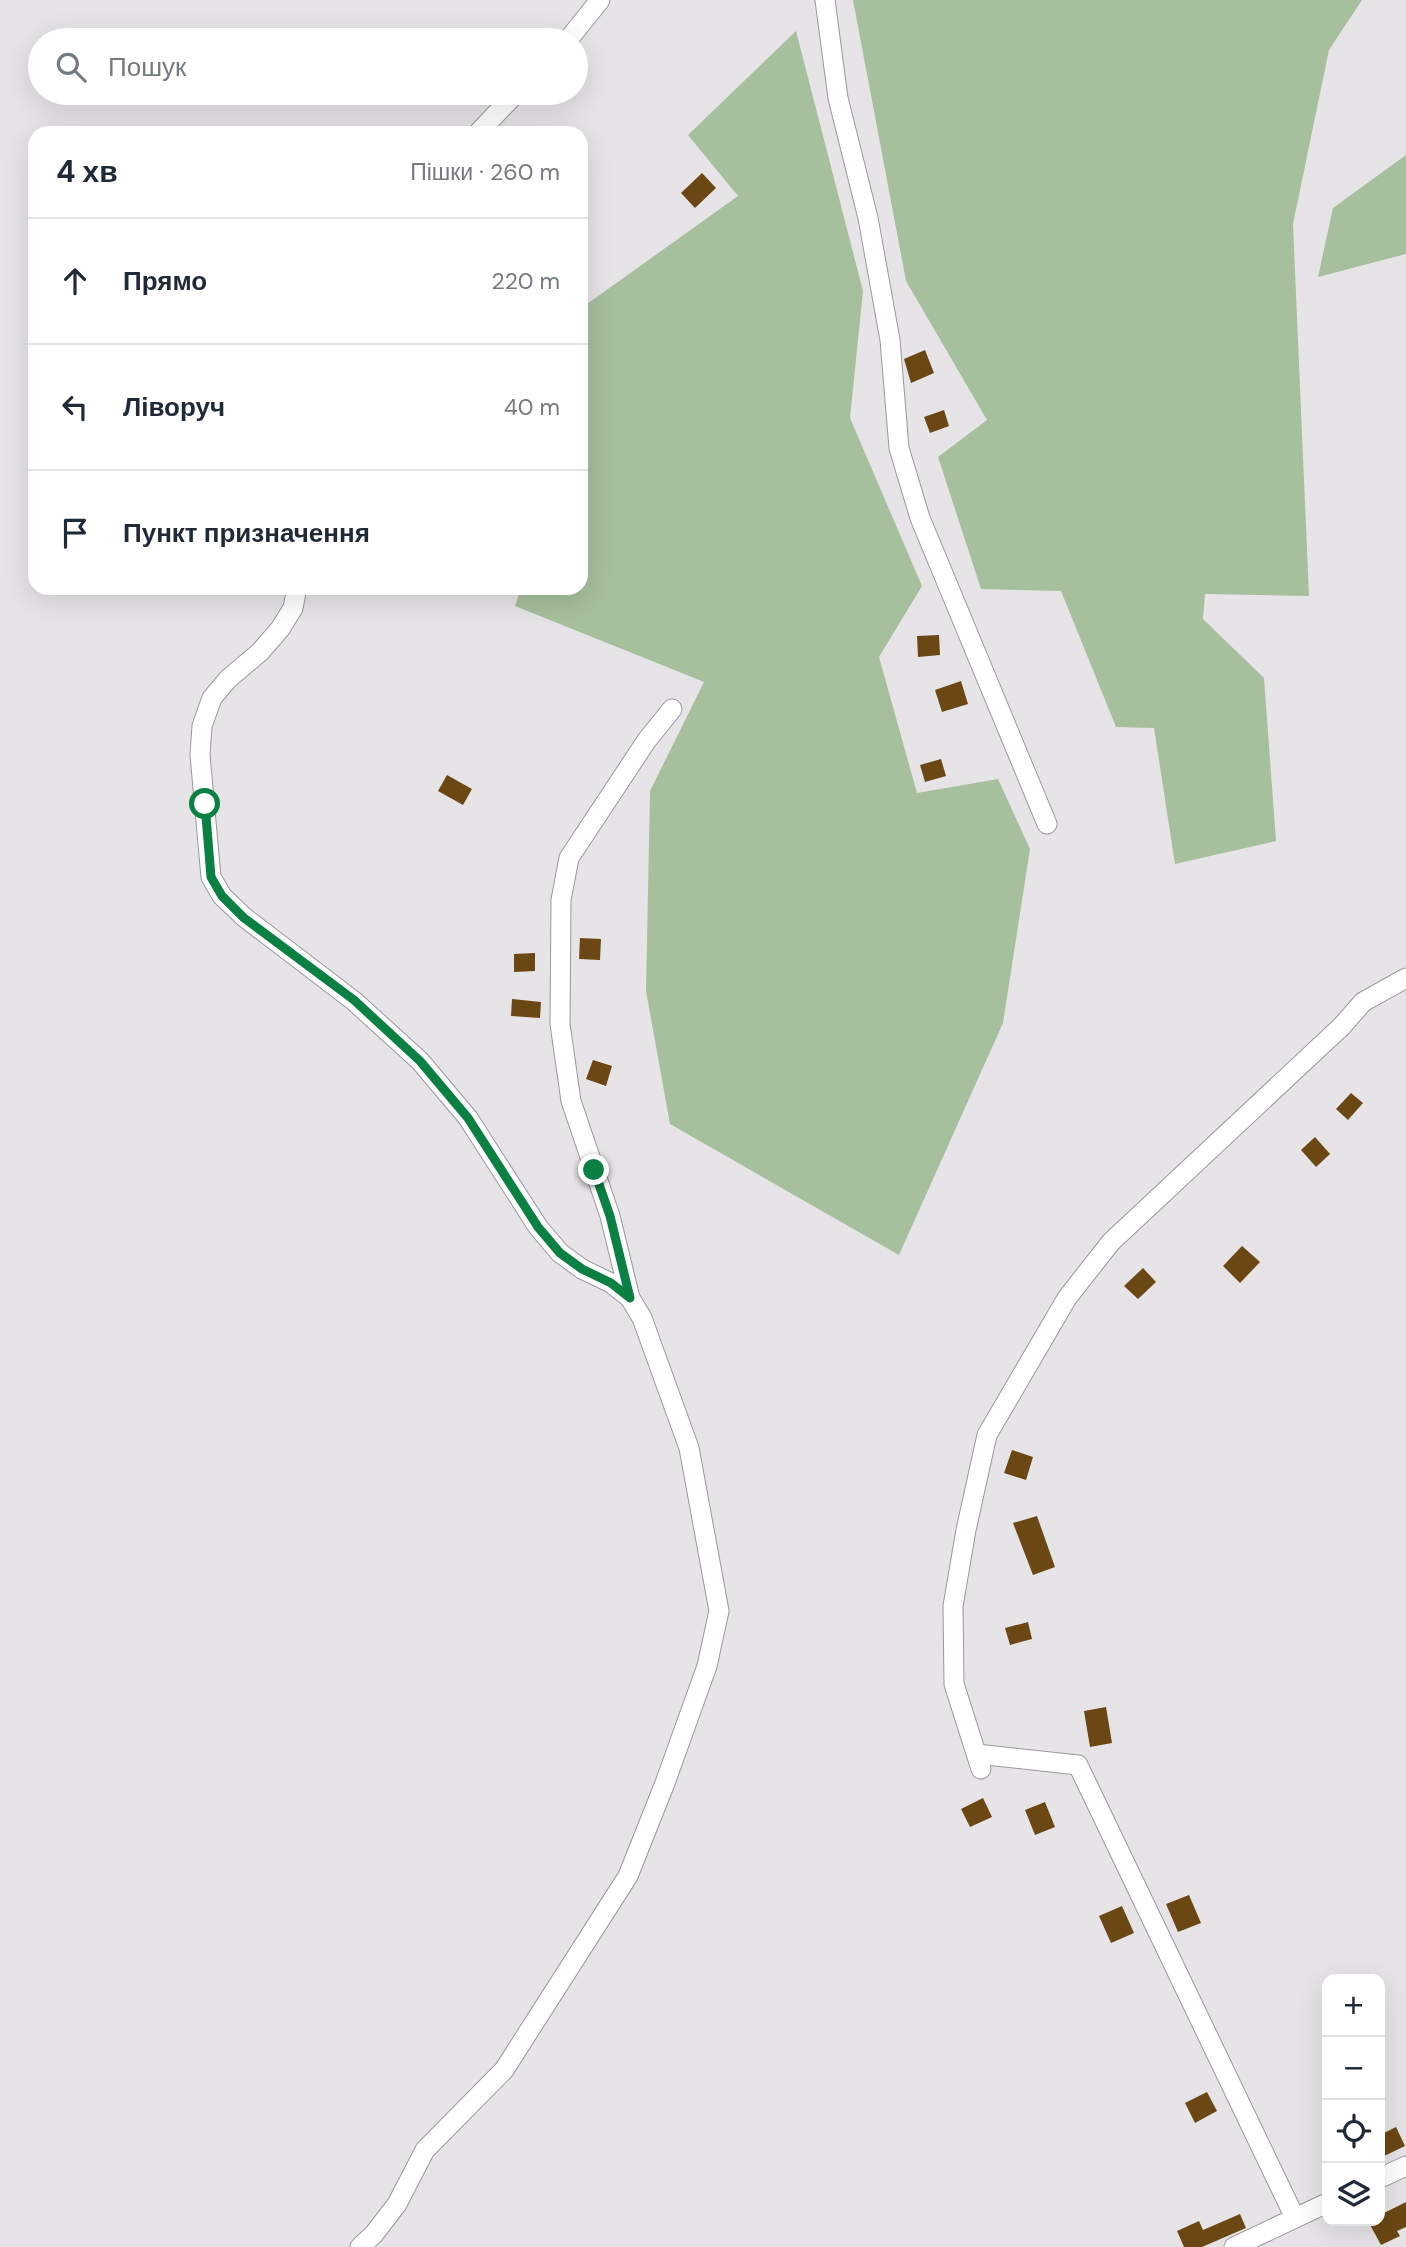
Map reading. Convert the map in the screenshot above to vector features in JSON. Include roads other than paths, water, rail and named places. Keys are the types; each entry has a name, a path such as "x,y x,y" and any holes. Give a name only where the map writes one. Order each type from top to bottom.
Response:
{"street":[{"path":"578,28 600,0"},
{"path":"825,0 838,98 868,218 890,340 899,448 920,518 1047,824"},
{"path":"485,126 505,105"},
{"path":"296,595 293,608 280,629 212,698 202,726 200,755 211,877 222,896 244,918 354,1000 420,1061 468,1118 538,1227 560,1253 582,1269 611,1283 630,1298"},
{"path":"360,2247 374,2234 397,2204 425,2150 504,2070 628,1876 707,1666 719,1611 689,1448 642,1318 630,1298 610,1216 570,1101 560,1024 561,900 569,858 648,740 672,709"},
{"path":"1295,2218 1078,1765 979,1761 954,1684 953,1606 986,1435 1067,1298 1111,1242 1342,1026 1363,1002 1406,978"},
{"path":"1385,2176 1406,2166"},
{"path":"1234,2247 1322,2205"}]}
